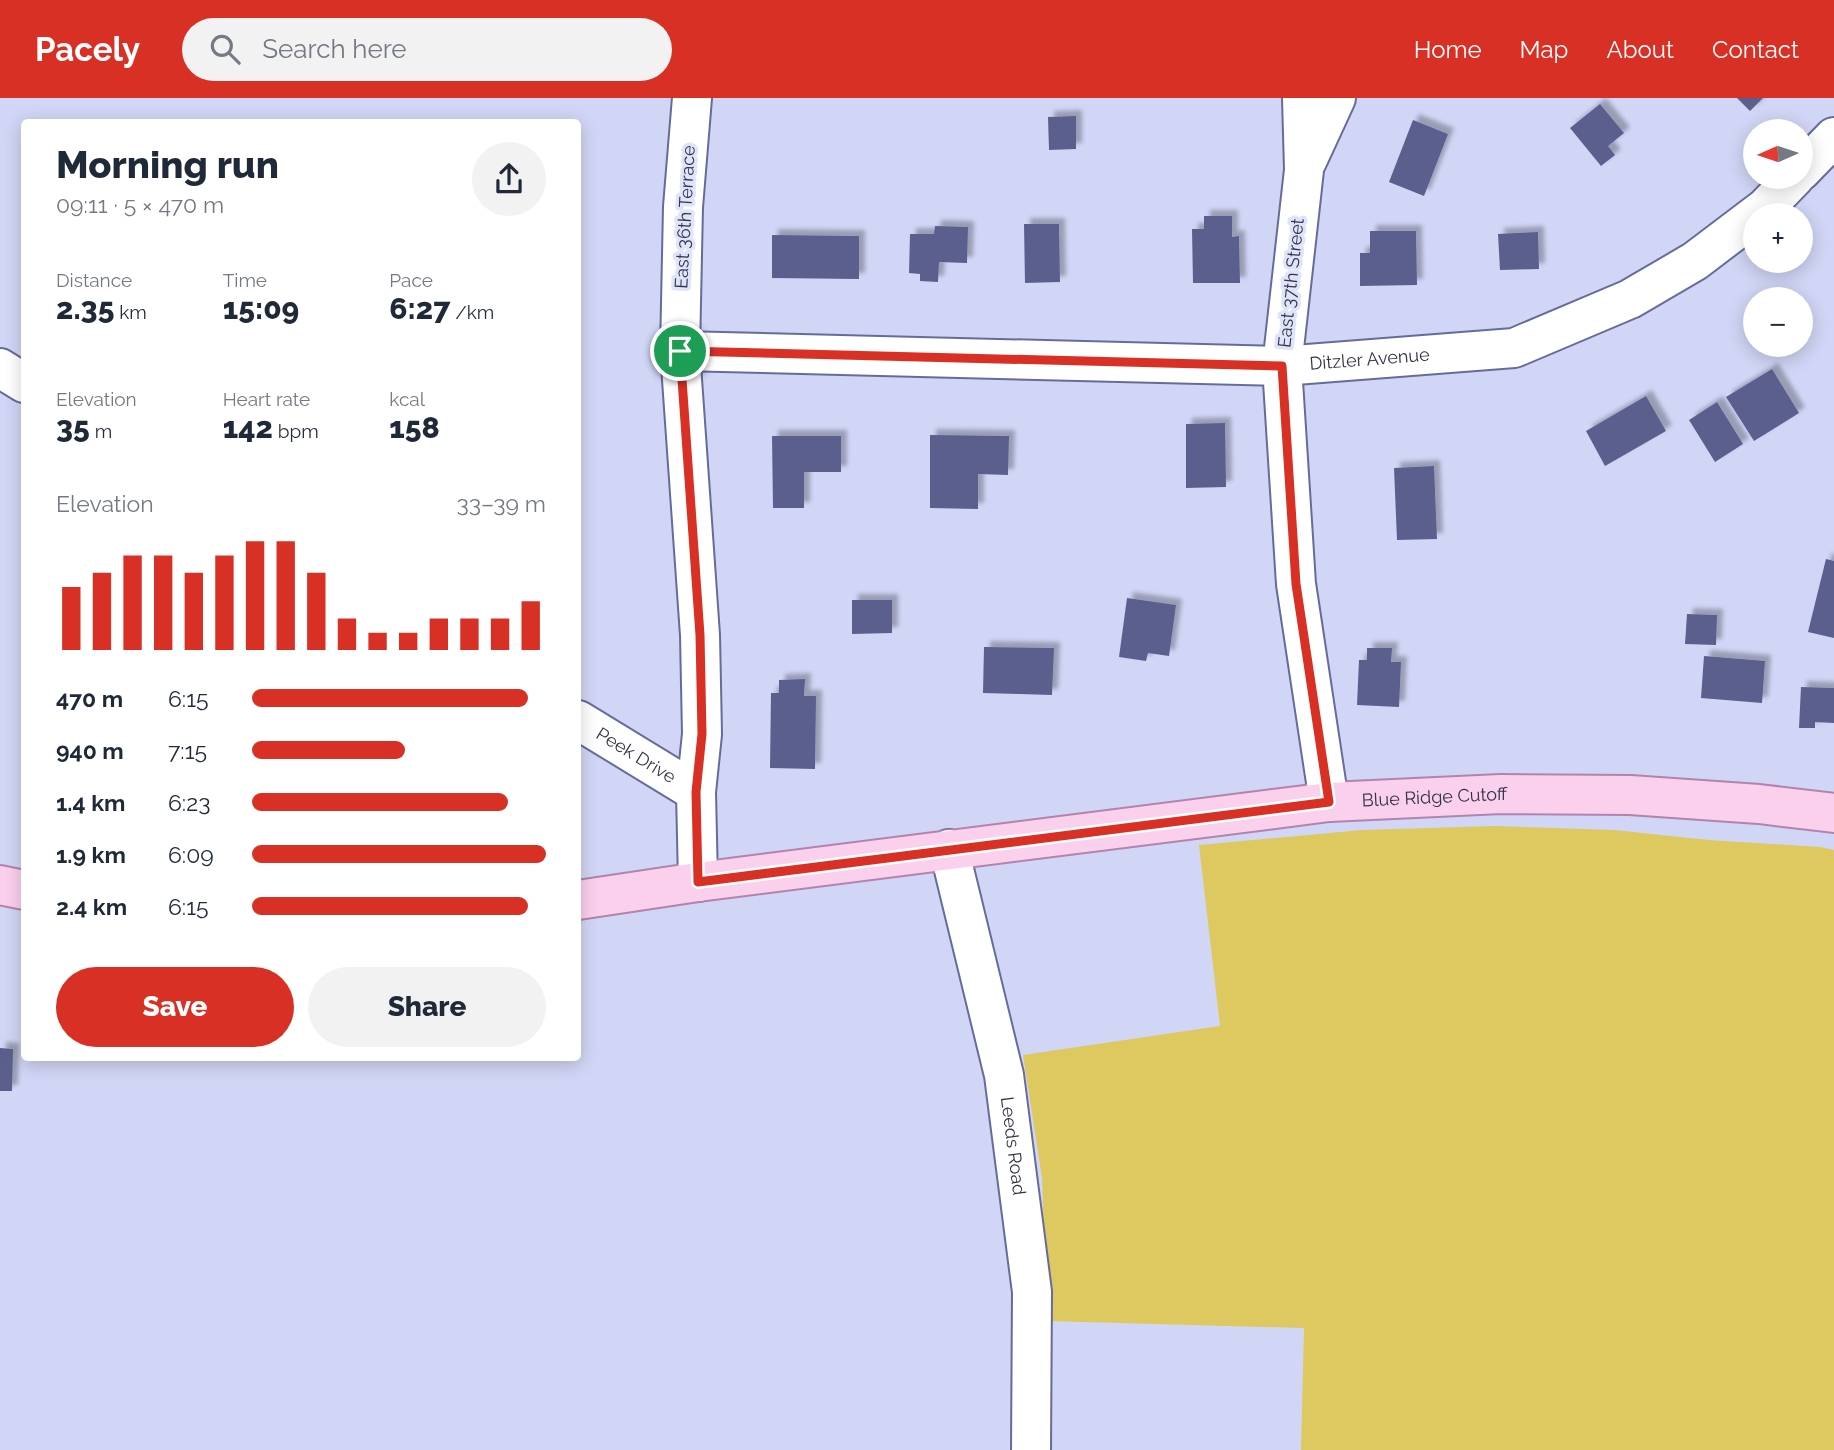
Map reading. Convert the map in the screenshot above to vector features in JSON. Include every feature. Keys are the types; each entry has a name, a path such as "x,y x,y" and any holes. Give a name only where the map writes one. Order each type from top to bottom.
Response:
{"main road":[{"name":"Blue Ridge Cutoff","path":"581,900 949,849 1329,802 1501,794 1630,795 1759,804 1834,813"},
{"path":"0,885 21,889"}],"street":[{"name":"East 36th Terrace","path":"692,98 683,207 680,351 700,635 702,734 696,792 698,882"},
{"name":"East 37th Street","path":"1302,98 1304,170 1282,366 1296,584 1329,802"},
{"path":"1304,170 1336,98"},
{"path":"1813,159 1834,137"},
{"name":"Ditzler Avenue","path":"680,351 1282,366 1514,348 1630,299 1695,261 1765,208 1783,189"},
{"path":"0,368 21,381"},
{"name":"Peek Drive","path":"581,722 696,792"},
{"name":"Leeds Road","path":"949,849 1004,1074 1032,1292 1031,1450"}],"shaded area":[{"path":"1494,826 1614,830 1834,850 1834,1450 1301,1450 1304,1328 1047,1321 1042,1178 1023,1055 1220,1026 1199,845 1362,830"}],"building":[{"path":"1737,98 1763,98 1750,111"},
{"path":"1600,104 1624,133 1608,146 1615,155 1601,166 1570,128"},
{"path":"1076,116 1076,149 1049,150 1048,117"},
{"path":"1413,120 1448,134 1424,196 1389,182"},
{"path":"1204,216 1232,216 1232,237 1239,236 1240,283 1193,283 1192,229 1204,229"},
{"path":"1024,224 1059,224 1060,282 1025,283"},
{"path":"935,226 968,227 967,263 939,262 938,282 920,281 920,274 909,273 910,234 934,234"},
{"path":"1370,231 1416,231 1417,285 1360,286 1360,253 1370,253"},
{"path":"1538,232 1539,269 1500,270 1498,234"},
{"path":"772,235 859,236 859,279 772,278"},
{"path":"1772,369 1799,413 1754,441 1726,397"},
{"path":"1646,396 1666,431 1605,466 1586,431"},
{"path":"1717,402 1743,444 1715,462 1689,420"},
{"path":"1225,423 1226,487 1186,488 1186,424"},
{"path":"930,435 1009,436 1008,475 978,474 978,509 930,508"},
{"path":"772,436 841,436 841,472 804,472 804,508 773,508"},
{"path":"1434,466 1437,539 1397,540 1394,468"},
{"path":"1826,559 1834,561 1834,638 1808,632"},
{"path":"1127,598 1176,605 1169,656 1148,653 1146,661 1119,657"},
{"path":"852,600 892,600 892,633 852,634"},
{"path":"1687,614 1717,615 1716,645 1685,644"},
{"path":"984,647 1054,648 1052,695 983,693"},
{"path":"1367,648 1392,648 1391,662 1401,662 1399,707 1357,705 1359,660 1367,660"},
{"path":"1704,656 1765,661 1762,703 1701,698"},
{"path":"805,679 804,696 816,696 815,769 770,768 771,693 779,693 779,680"},
{"path":"1801,687 1834,688 1834,723 1815,722 1815,728 1799,728"},
{"path":"0,1048 13,1049 12,1091 0,1091"}],"route":[{"path":"680,351 1282,366 1296,584 1329,802 698,882 696,792 702,734 700,635 680,351"}]}
